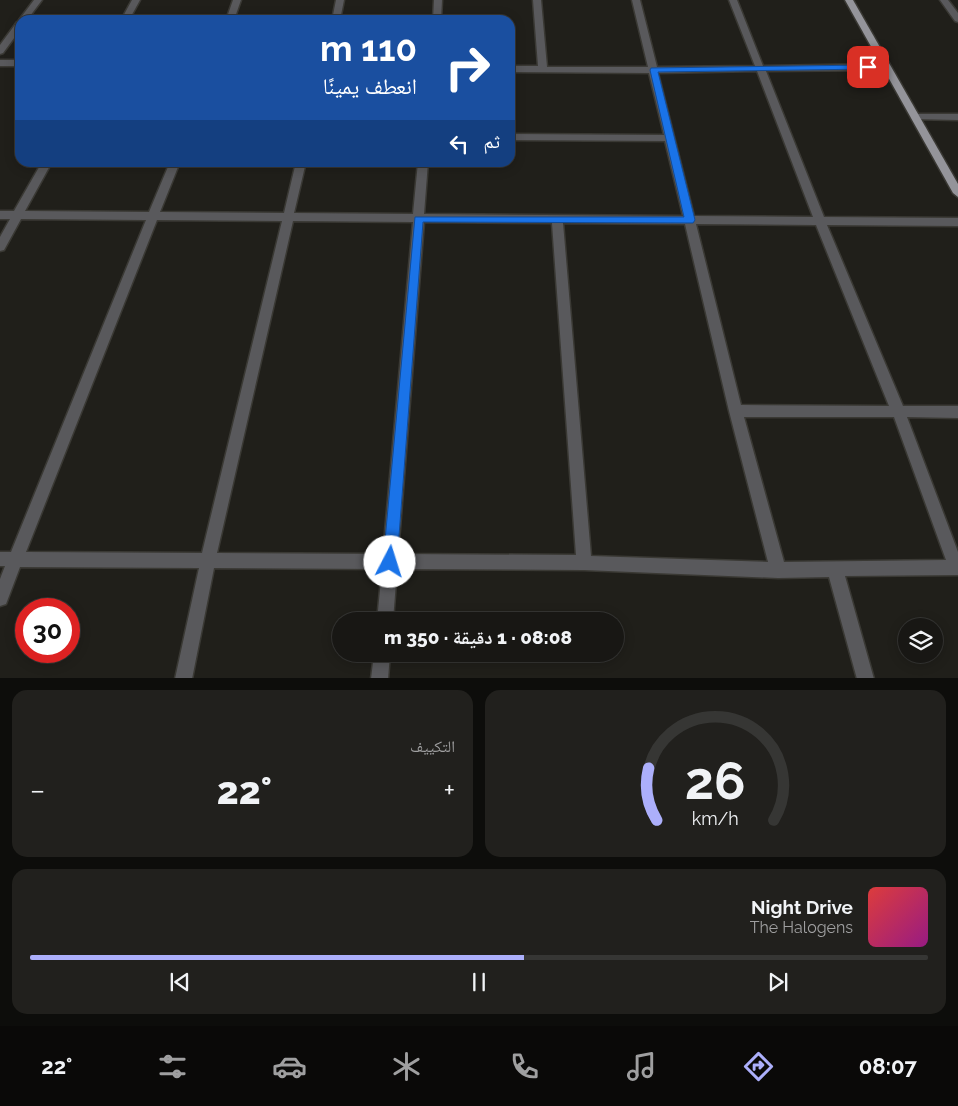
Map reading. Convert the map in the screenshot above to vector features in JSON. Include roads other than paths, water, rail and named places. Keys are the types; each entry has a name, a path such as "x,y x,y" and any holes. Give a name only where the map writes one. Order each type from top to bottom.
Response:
{"main road":[{"path":"849,0 958,194"}],"street":[{"path":"27,15 38,0"},
{"path":"128,15 136,0"},
{"path":"232,15 238,0"},
{"path":"337,15 340,0"},
{"path":"437,15 438,0"},
{"path":"538,0 543,70"},
{"path":"636,0 736,411 778,570"},
{"path":"8,559 584,564 778,570 957,567 898,411 820,221 733,0"},
{"path":"944,0 958,19"},
{"path":"0,51 15,31"},
{"path":"0,63 15,63"},
{"path":"515,69 654,70 886,67"},
{"path":"914,118 958,117"},
{"path":"515,137 669,138"},
{"path":"0,247 45,167"},
{"path":"0,598 8,559 173,167"},
{"path":"183,678 208,561 300,167"},
{"path":"385,612 423,167"},
{"path":"0,215 958,222"},
{"path":"557,220 584,564"},
{"path":"736,411 958,412"},
{"path":"835,570 866,678"},
{"path":"379,678 381,662"}]}
